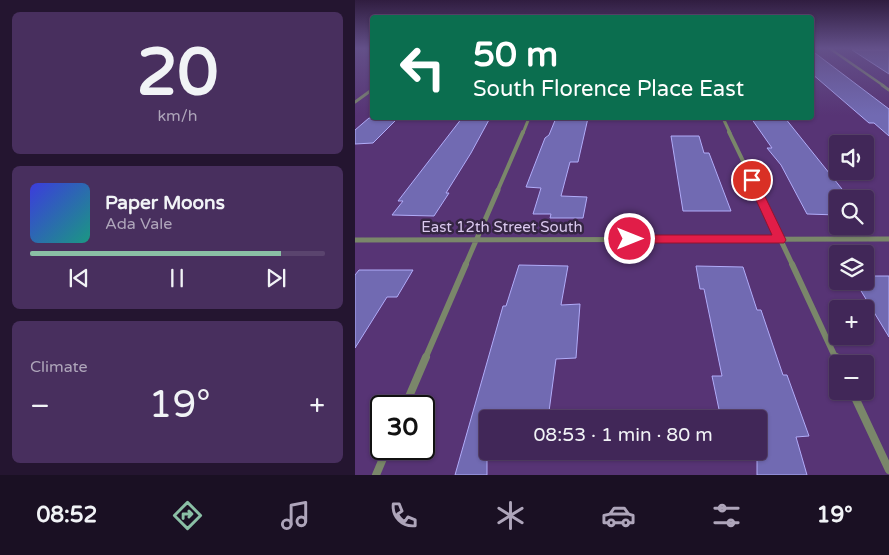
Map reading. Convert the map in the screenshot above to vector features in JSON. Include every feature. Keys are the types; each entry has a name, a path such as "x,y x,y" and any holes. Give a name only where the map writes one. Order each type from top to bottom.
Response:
{"street":[{"path":"861,70 889,90"},
{"path":"355,102 370,91"},
{"path":"410,395 528,120"},
{"path":"724,120 835,355"},
{"name":"East 12th Street South","path":"355,240 889,239"},
{"path":"856,400 889,470"},
{"path":"376,475 382,460"}],"building":[{"path":"814,70 838,70 889,109 889,136 874,123 869,123 814,76"},
{"path":"369,118 370,120 396,120 373,143 355,144 355,130"},
{"path":"460,120 489,120 446,193 449,193 434,216 392,215 403,201 398,201"},
{"path":"555,120 588,120 578,162 570,162 561,196 587,197 583,218 550,218 551,214 533,214 541,188 526,187 545,138 549,135"},
{"path":"752,120 787,120 829,173 829,180 835,180 843,190 829,190 829,215 807,214 781,165 767,148 772,148"},
{"path":"671,136 699,136 704,153 709,153 731,211 683,211"},
{"path":"519,265 568,266 561,305 580,304 576,358 556,359 549,410 479,410 479,460 487,460 487,475 455,475 503,306 506,306"},
{"path":"696,266 743,267 757,310 761,310 783,375 787,375 809,436 796,437 807,475 757,475 757,460 767,460 767,410 719,410 712,376 722,376 704,289 700,289"},
{"path":"359,270 413,270 397,297 387,297 355,348 355,275"},
{"path":"874,276 889,276 889,337 874,312 874,300 867,300 860,290 874,290"}],"route":[{"path":"630,239 780,240 752,180"}]}
